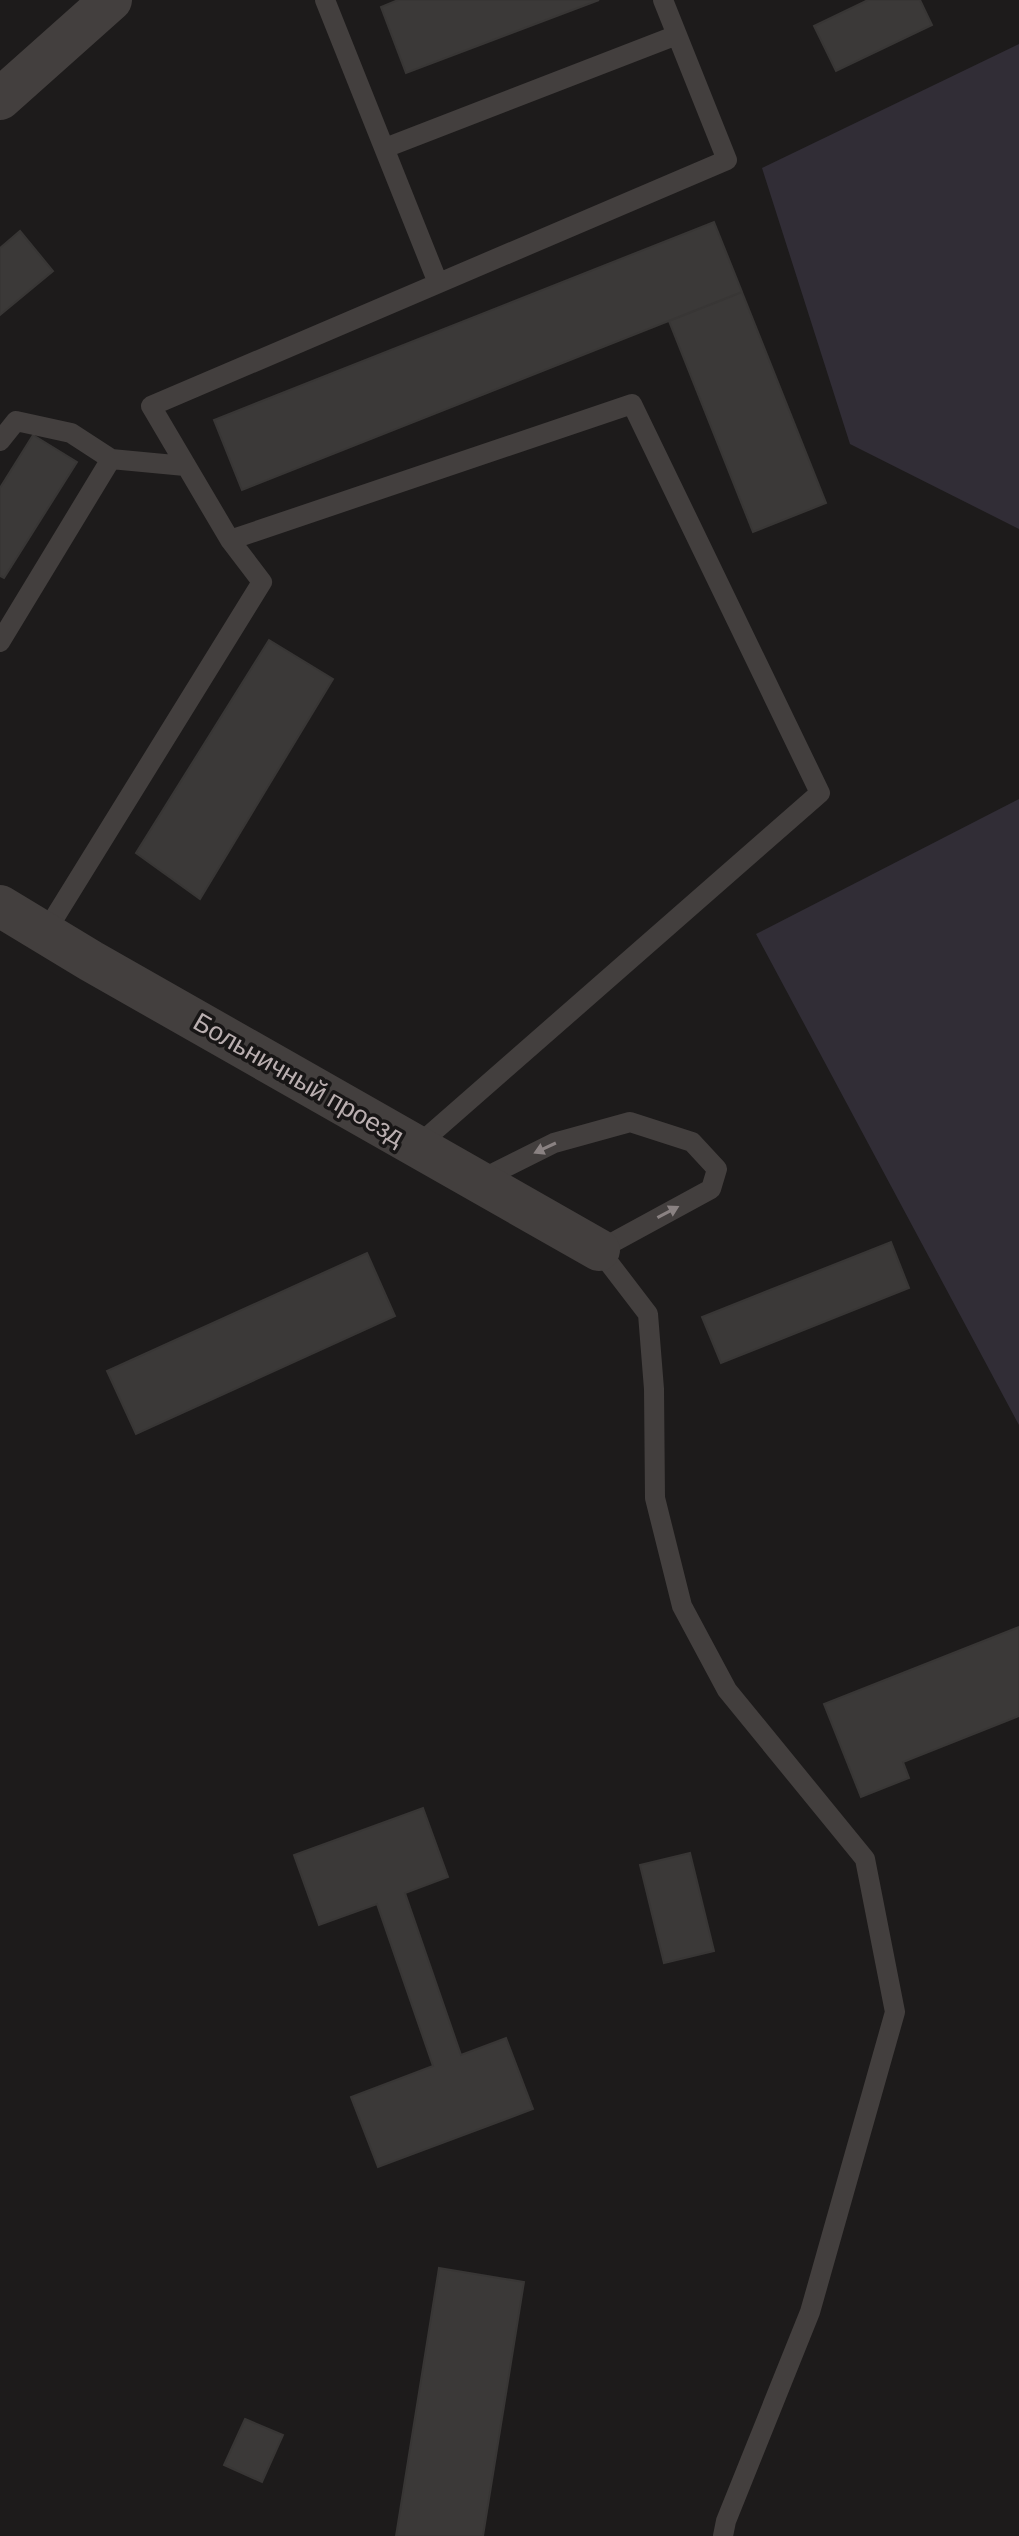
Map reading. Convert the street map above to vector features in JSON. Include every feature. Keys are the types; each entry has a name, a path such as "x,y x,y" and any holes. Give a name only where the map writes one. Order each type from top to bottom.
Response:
{"street":[{"path":"0,99 111,0"},
{"name":"Больничный проезд","path":"0,906 599,1250"}],"lane":[{"path":"325,0 438,283"},
{"path":"45,933 262,582 230,540 151,406 727,160 663,0"},
{"path":"385,148 677,35"},
{"path":"230,540 632,404 820,793 417,1146"},
{"path":"0,441 16,421 71,433 111,459 185,466"},
{"path":"0,642 111,459"},
{"path":"478,1181 554,1143 630,1122 692,1142 717,1169 711,1189 599,1250 648,1314 654,1389 655,1498 682,1606 727,1690 865,1859 895,2012 810,2312 726,2521 723,2536"}],"shaded area":[{"path":"1019,44 1019,529 850,444 762,168"},
{"path":"1019,799 1019,1425 756,934"}],"building":[{"path":"398,0 599,0 406,73 381,7"},
{"path":"868,0 920,0 932,25 836,71 814,26"},
{"path":"714,222 742,292 242,490 214,420"},
{"path":"20,231 53,271 0,315 0,248"},
{"path":"742,292 826,503 753,532 669,321"},
{"path":"33,435 77,462 4,578 0,576 0,488"},
{"path":"269,640 333,679 200,899 136,853"},
{"path":"891,1242 909,1288 721,1363 702,1317"},
{"path":"367,1253 395,1316 136,1434 107,1371"},
{"path":"1019,1627 1019,1716 903,1762 909,1778 861,1797 824,1704"},
{"path":"423,1808 448,1877 405,1893 461,2055 506,2038 533,2109 378,2167 351,2097 433,2066 377,1904 319,1925 294,1855"},
{"path":"690,1853 714,1951 664,1963 640,1865"},
{"path":"439,2268 524,2282 483,2536 396,2536"},
{"path":"245,2419 283,2435 262,2482 224,2465"}]}
